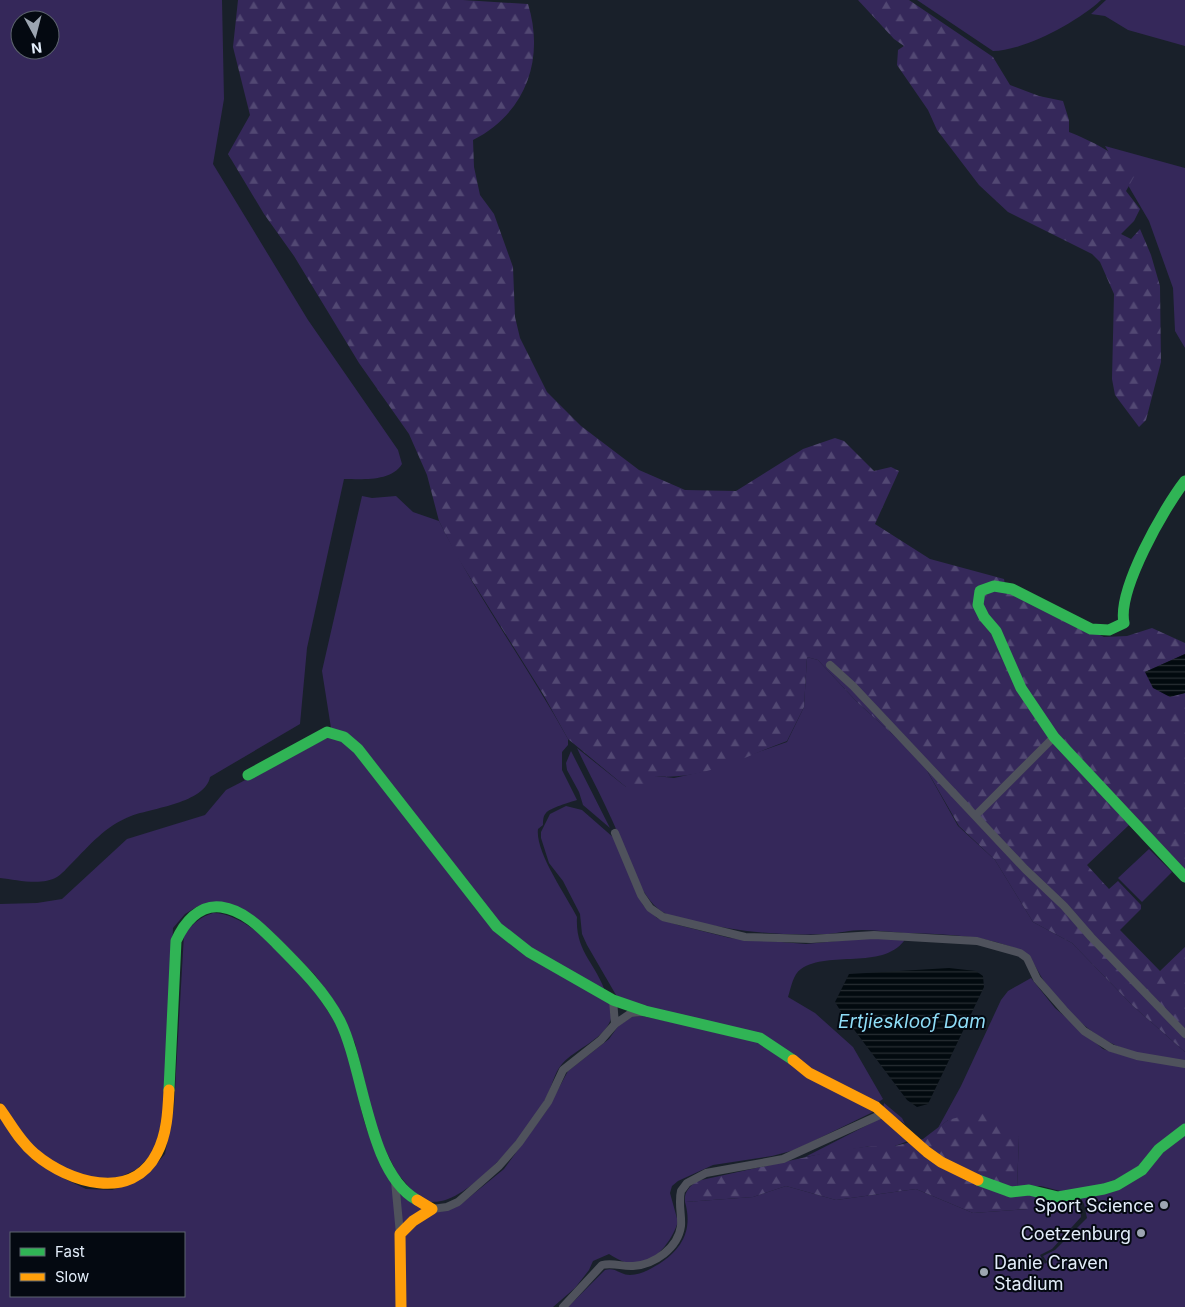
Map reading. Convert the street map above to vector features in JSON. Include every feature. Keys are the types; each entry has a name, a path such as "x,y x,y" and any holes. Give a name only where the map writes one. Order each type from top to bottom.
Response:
{"street":[{"path":"1185,481 1165,508 1156,525 1124,601 1122,613 1124,623 1119,628 1110,631 1087,628 1006,588 994,585 985,586 980,591 978,605 984,617 996,631 1021,688 1054,737 1185,877"},
{"path":"830,665 853,686 1025,869 1064,906 1091,937 1184,1030"},
{"path":"248,775 327,732 344,737 358,749 497,927 529,952 550,962 613,1000 645,1011 760,1038 809,1073 851,1093 876,1108 942,1162 988,1185 1011,1192 1029,1190 1058,1198 1117,1185 1142,1170 1160,1149 1185,1129"},
{"path":"976,815 1054,737"},
{"path":"615,833 641,894 650,908 663,917 745,937 811,939 874,935 977,941 1020,953 1027,958 1037,979 1084,1031 1111,1048 1137,1056 1185,1064"},
{"path":"0,1108 23,1141 34,1153 72,1177 90,1183 111,1184 128,1179 146,1168 155,1157 164,1135 168,1110 176,941 180,930 190,918 207,908 224,908 240,914 263,930 309,976 327,999 352,1048 373,1132 395,1176 415,1200 432,1209"},
{"path":"613,1000 614,1024"},
{"path":"400,1234 413,1220 432,1209 447,1207 458,1202 499,1166 548,1102 563,1070 602,1040 614,1024 631,1013 645,1011"},
{"path":"563,1307 602,1265 607,1263 632,1267 646,1264 668,1250 680,1229 680,1192 693,1179 706,1173 783,1159 882,1114"},
{"path":"395,1176 400,1234 401,1307"}],"green space":[{"path":"0,0 222,0 224,99 213,164 308,320 398,450 402,464 397,470 384,477 344,479 307,648 300,724 210,777 206,786 188,799 131,816 113,825 57,877 37,882 0,878"},
{"path":"238,0 463,0 528,4 533,25 534,45 532,64 527,82 518,100 506,115 491,129 473,140 474,167 480,195 494,214 513,267 515,317 520,338 547,392 581,426 639,470 685,490 736,491 803,449 835,438 844,441 874,471 891,467 899,471 875,524 930,559 1004,579 1006,590 1104,637 1127,636 1152,628 1185,643 1185,654 1145,672 1180,694 1185,693 1185,883 1129,825 1087,865 1109,889 1118,881 1141,905 1141,909 1120,930 1160,971 1185,947 1185,1052 1133,1006 1072,943 1033,922 995,860 959,826 921,760 857,702 818,660 807,657 804,707 787,741 723,766 690,775 656,776 649,789 637,793 626,787 568,739 543,694 456,555 439,521 427,475 409,434 359,363 294,256 264,214 228,154 250,115 233,47"},
{"path":"858,0 909,0 993,57 1010,85 1039,96 1063,101 1069,120 1069,132 1115,155 1135,175 1126,191 1140,209 1134,221 1121,234 1131,239 1140,229 1151,255 1160,286 1161,362 1146,420 1139,427 1115,395 1112,379 1114,294 1100,262 1092,254 1008,212 979,185 937,130 928,110 897,65 898,50 904,46 894,39"},
{"path":"917,0 1101,0 1079,17 1050,33 1020,46 993,51"},
{"path":"1106,0 1185,0 1185,46 1128,30 1105,16 1091,14"},
{"path":"1105,146 1185,168 1185,348 1175,331 1173,288 1149,221"},
{"path":"362,496 372,498 396,496 413,512 439,521 469,577 568,739 568,745 562,752 562,770 577,800 548,811 544,817 543,825 538,829 538,838 546,861 577,917 579,939 606,994 531,948 500,925 357,742 331,728 322,671"},
{"path":"807,657 818,660 857,702 921,760 958,826 995,860 1033,922 1072,943 1133,1006 1185,1052 1185,1060 1142,1054 1106,1040 1090,1030 1061,1003 1032,961 1024,953 996,942 957,935 867,930 828,934 761,932 728,928 679,918 663,912 654,905 640,886 617,830 577,748 626,787 656,776 674,778 701,772 787,742 804,707"},
{"path":"331,736 349,744 495,929 609,1002 612,1013 610,1022 596,1038 562,1064 538,1111 516,1141 489,1170 461,1192 448,1199 426,1202 417,1196 397,1173 378,1135 355,1043 336,1004 315,975 274,934 251,916 198,906 185,914 173,928 164,1112 154,1152 137,1169 118,1178 94,1180 66,1170 33,1147 0,1102 0,904 37,903 62,899 127,839 205,815 226,790"},
{"path":"571,751 610,828 583,805 579,792 567,770 566,763"},
{"path":"566,806 582,810 614,838 643,905 657,918 730,938 806,944 867,938 903,939 904,941 894,950 882,955 869,958 826,961 801,969 794,978 788,997 815,1013 853,1047 883,1099 877,1103 808,1067 788,1051 629,1002 616,995 587,945 582,934 580,914 563,881 549,863 541,838 541,832 550,814"},
{"path":"1149,849 1172,872 1142,902 1118,878"},
{"path":"213,913 232,917 252,928 273,945 313,989 341,1034 349,1052 367,1130 392,1185 398,1230 397,1307 0,1307 0,1114 65,1179 86,1189 112,1190 133,1183 152,1169 165,1154 174,1108 184,934 204,917"},
{"path":"1031,978 1055,1008 1103,1049 1119,1054 1185,1066 1185,1125 1144,1163 1109,1184 1064,1192 1041,1186 1017,1187 1019,1137 948,1120 938,1128 961,1086 1001,1000 1008,991"},
{"path":"642,1016 753,1039 873,1112 795,1150 772,1156 713,1165 678,1181 672,1186 670,1193 678,1222 665,1246 652,1258 636,1264 627,1263 609,1254 593,1261 589,1270 575,1288 553,1307 404,1307 403,1239 407,1231 435,1212 449,1210 461,1204 504,1169 547,1110 568,1071 609,1039 619,1025 632,1017"},
{"path":"884,1103 902,1118 905,1124 883,1109"},
{"path":"985,1110 1002,1119 1019,1137 1017,1187 1029,1195 1035,1204 1028,1209 973,1213 916,1189 836,1200 786,1186 753,1197 685,1202 685,1195 697,1181 834,1151 871,1146 895,1146 923,1139 948,1120"},
{"path":"881,1118 908,1141 895,1146 871,1146 805,1157"},
{"path":"1185,1134 1185,1307 568,1307 605,1270 609,1269 627,1275 642,1273 659,1264 674,1252 684,1238 688,1221 685,1202 753,1197 786,1186 836,1200 916,1189 973,1213 1028,1209 1029,1195 1068,1201 1074,1200 1081,1211 1081,1217 1052,1249 1040,1255 1045,1264 1047,1262 1043,1256 1055,1250 1087,1218 1084,1204 1080,1197 1090,1195 1154,1160"},
{"path":"399,1187 426,1210 402,1227"}],"water":[{"path":"1185,654 1185,693 1170,697 1153,688 1145,672"},
{"name":"Ertjieskloof Dam","path":"949,968 976,971 983,976 984,987 928,1104 917,1107 907,1100 835,1002 849,974"}],"traffic: fast":[{"path":"1185,481 1176,493 1144,550 1128,591 1124,609 1124,623 1109,630 1091,629 1012,589 994,586 980,591 978,605 984,617 996,631 1021,688 1054,737 1185,877"},
{"path":"248,775 327,732 344,737 358,749 497,927 529,952 613,1000 645,1011 760,1038 793,1060"},
{"path":"169,1090 176,941 183,928 199,912 213,907 229,909 245,916 265,932 312,981 334,1010 348,1041 377,1144 388,1167 401,1187 417,1200"},
{"path":"978,1180 1011,1192 1029,1190 1058,1197 1104,1189 1117,1185 1142,1170 1159,1149 1185,1129"}],"traffic: slow":[{"path":"793,1060 809,1073 876,1107 927,1152 941,1162 978,1180"},
{"path":"0,1109 25,1144 49,1164 64,1173 82,1179 99,1183 116,1183 132,1178 146,1169 157,1153 165,1130 169,1090"},
{"path":"401,1307 400,1234 413,1221 432,1209 417,1200"}],"place":[{"name":"Sport Science","path":"1164,1205"},
{"name":"Coetzenburg","path":"1141,1233"},
{"name":"Danie Craven Stadium","path":"984,1272"}]}
